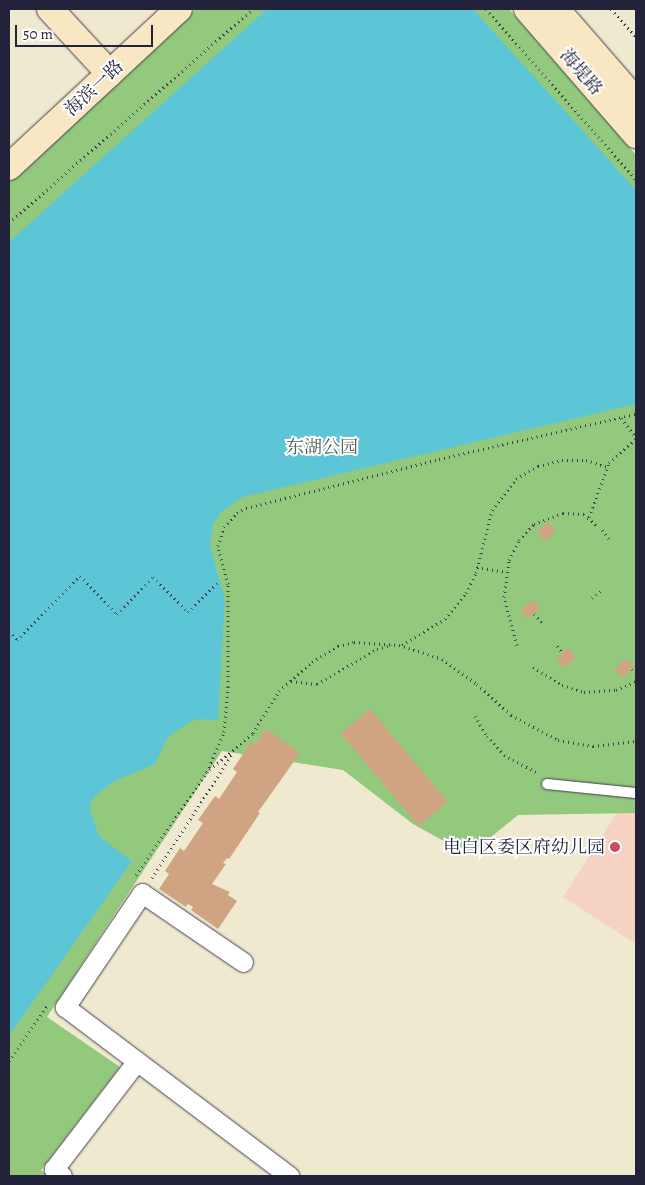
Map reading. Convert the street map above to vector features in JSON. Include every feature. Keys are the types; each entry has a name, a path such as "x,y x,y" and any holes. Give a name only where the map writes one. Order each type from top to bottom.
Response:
{"street":[{"path":"50,9 110,74"},
{"name":"海滨一路","path":"12,158 110,74 179,9"},
{"name":"海堤路","path":"527,9 636,135"},
{"name":"海堤路","path":"556,9 636,101"},
{"path":"243,962 137,886 65,1006 289,1176"},
{"path":"62,1176 54,1169 137,1062"}],"lane":[{"path":"547,784 636,793"}],"path":[{"path":"9,223 253,9"},
{"path":"486,9 636,180"},
{"path":"611,9 636,37"},
{"path":"137,886 206,773 224,732 228,686 228,584 218,546 224,528 237,513 246,508 430,462 636,414"},
{"path":"589,517 608,467 636,438 620,418"},
{"path":"401,645 437,625 453,611 466,593 478,567 492,510 516,479 538,466 562,460 586,460 608,467"},
{"path":"517,644 506,610 506,572 519,540 541,520 563,513 589,517 597,526"},
{"path":"541,520 545,524"},
{"path":"602,530 609,538"},
{"path":"478,567 506,572"},
{"path":"9,632 17,640 80,576 117,614 153,577 188,612 220,580"},
{"path":"592,598 601,591"},
{"path":"534,614 542,623"},
{"path":"206,773 235,751 253,733 279,691 312,662 338,646 370,641 401,645 442,659 477,684 511,715 541,734 593,746 636,741"},
{"path":"291,681 317,684 377,649 394,644"},
{"path":"557,646 562,652"},
{"path":"533,667 562,685 584,692 616,690 636,681"},
{"path":"632,669 636,673"},
{"path":"475,716 487,736 504,755 525,769 542,774"},
{"path":"137,886 235,751"},
{"path":"9,1061 48,1004"}],"shaded area":[{"name":"电白区委区府幼儿园","path":"627,797 636,798 636,944 563,897"}],"green space":[{"name":"东湖公园","path":"196,9 509,9 636,155 636,813 518,815 469,855 413,824 343,770 222,751 47,1017 120,1067 41,1170 47,1176 9,1176 9,177"}],"water":[{"name":"东湖公园","path":"267,9 473,9 636,190 636,404 242,497 221,512 213,524 210,545 225,601 218,720 197,719 188,723 167,738 155,764 115,781 96,795 90,804 99,836 132,861 9,1036 9,242"}],"building":[{"path":"548,522 556,531 545,541 537,532"},
{"path":"533,600 540,609 527,619 520,610"},
{"path":"568,648 576,657 564,668 556,659"},
{"path":"625,658 634,666 623,678 614,670"},
{"path":"370,709 448,802 419,826 341,733"},
{"path":"266,729 300,753 258,812 260,813 229,859 227,858 223,863 226,864 212,884 230,892 228,895 237,901 218,929 191,910 193,907 188,904 186,907 159,889 169,874 165,871 180,848 184,851 203,823 198,820 215,796 219,799 237,772 233,769 251,742 255,745"}],"place":[{"name":"电白区委区府幼儿园","path":"615,847"}]}
